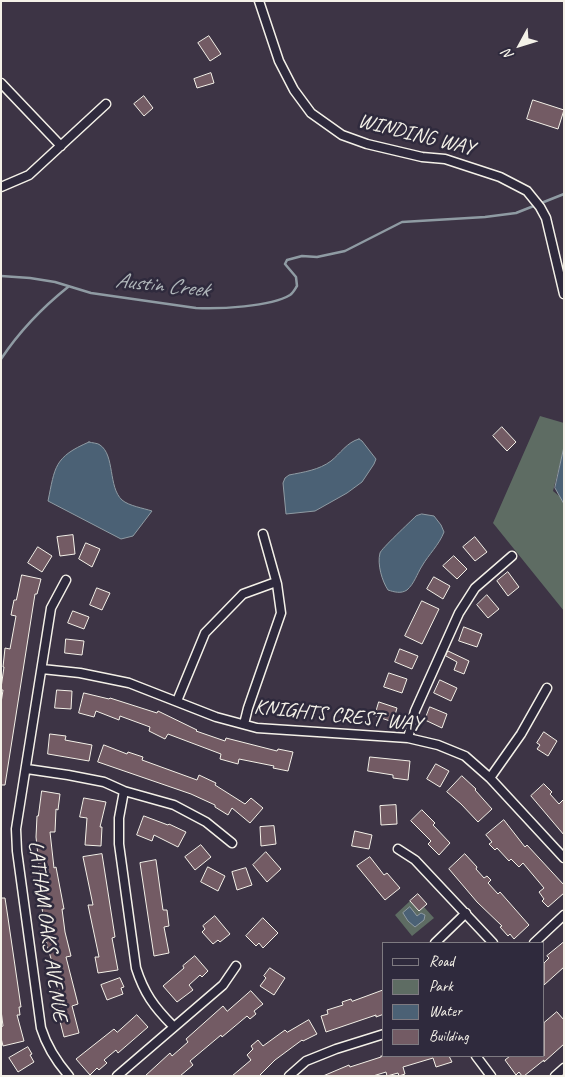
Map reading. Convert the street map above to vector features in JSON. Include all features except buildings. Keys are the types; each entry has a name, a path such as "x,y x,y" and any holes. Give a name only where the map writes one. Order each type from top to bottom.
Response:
{"street":[{"name":"WINDING WAY","path":"259,1 279,61 294,90 311,113 326,124 342,134 367,144 422,157 447,159 500,177 527,190 546,218 564,294"},
{"path":"1,83 61,146"},
{"path":"1,187 29,176 106,104"},
{"path":"244,724 281,613 276,582 264,534"},
{"path":"408,738 415,711 459,613 475,588 512,556"},
{"name":"LATHAM OAKS AVENUE","path":"66,580 51,608 16,829 17,851 41,1028 47,1046 69,1076"},
{"path":"176,701 205,633 243,594 276,582"},
{"name":"KNIGHTS CREST WAY","path":"42,669 80,673 129,683 216,717 257,728 408,738 438,745 465,756 490,778 564,858"},
{"path":"490,778 521,734 547,688"},
{"path":"27,769 104,782 124,791 174,806 206,822 232,843"},
{"path":"124,791 119,818 119,844 136,968 142,987 173,1026"},
{"path":"398,849 415,860 492,942"},
{"path":"436,942 466,913"},
{"path":"535,942 564,915"},
{"path":"117,1076 223,985 236,966"},
{"path":"288,1076 306,1061 336,1049 382,1035"},
{"path":"477,1057 491,1076"},
{"path":"555,1076 564,1068"}],"green space":[{"path":"540,416 564,423 564,448 553,491 564,500 564,611 493,523"},
{"path":"410,901 419,911 424,907 434,918 412,936 395,915"}],"water":[{"path":"359,439 376,459 362,482 315,511 286,514 283,483 285,478 289,475 321,467 334,458 347,445"},
{"path":"89,442 99,444 105,450 115,487 122,500 152,511 133,536 121,539 48,501 52,480 62,458 77,447"},
{"path":"564,447 564,504 555,488"},
{"path":"422,514 434,516 444,532 442,537 407,590 395,592 388,590 381,572 380,553 416,516"},
{"path":"410,907 417,916 421,913 425,915 424,920 415,927 403,913"}],"waterway":[{"name":"Austin Creek","path":"1,276 55,282 91,293 196,308 258,305 281,299 290,295 295,290 297,286 296,277 285,264 287,260 302,256 317,257 345,251 402,222 485,217 516,213 564,194"},
{"path":"1,359 32,320 68,287"}]}
